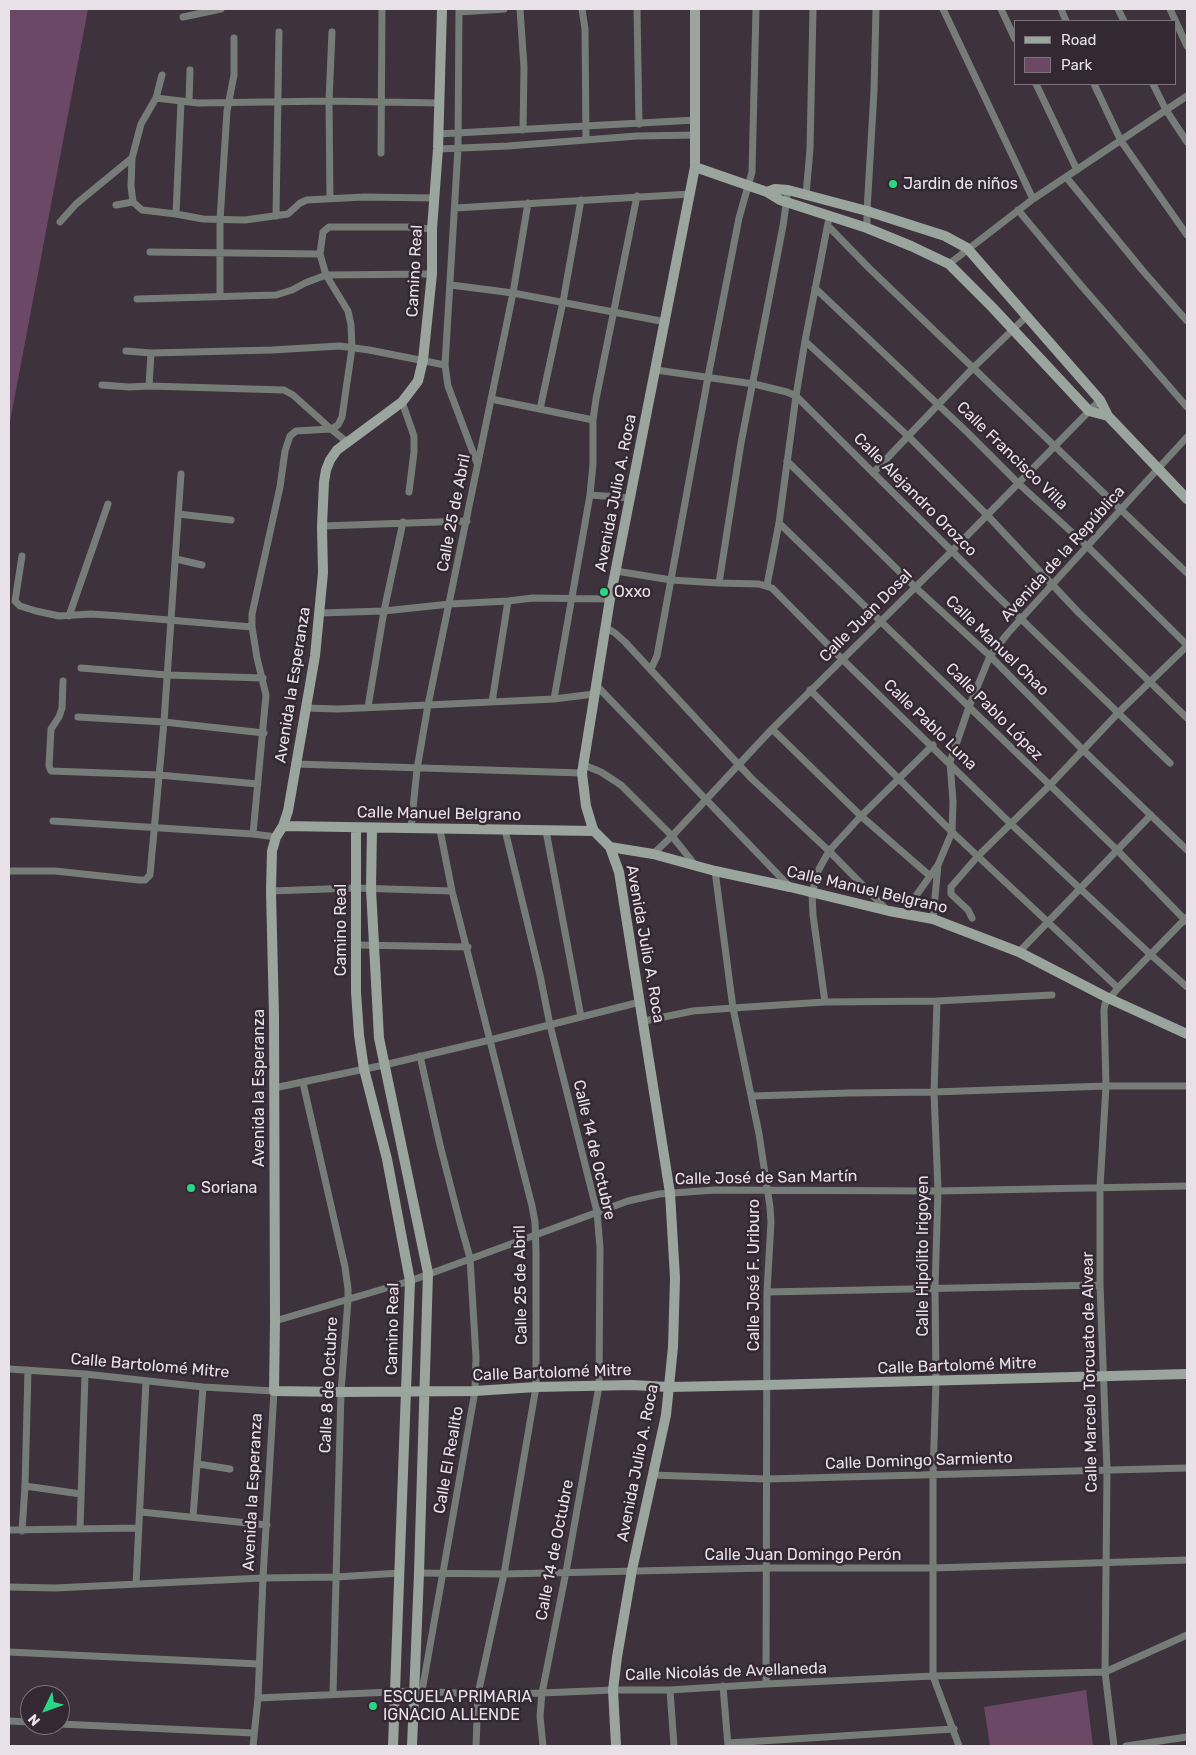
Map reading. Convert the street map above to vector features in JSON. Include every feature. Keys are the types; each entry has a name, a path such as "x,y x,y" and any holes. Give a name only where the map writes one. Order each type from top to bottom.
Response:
{"street":[{"path":"183,17 221,9"},
{"path":"381,153 382,9"},
{"name":"Camino Real","path":"347,442 402,402 418,381 423,360 432,274 432,229 438,149 442,9"},
{"path":"478,463 448,386 445,365 458,148 459,10 504,9"},
{"path":"520,9 524,67 523,130"},
{"path":"582,9 585,29 586,140"},
{"path":"637,9 639,124"},
{"name":"Avenida Julio A. Roca","path":"616,1746 613,1690 616,1657 632,1570 666,1416 673,1347 675,1278 670,1193 619,872 610,847 594,832 586,806 583,769 610,599 695,167 695,9"},
{"path":"651,669 656,656 671,580 739,218 752,172 756,9"},
{"path":"806,195 810,149 813,9"},
{"path":"867,228 876,9"},
{"path":"942,9 1033,199"},
{"path":"1001,9 1014,37"},
{"path":"1176,22 1187,46"},
{"path":"276,216 280,32"},
{"path":"330,198 329,100 332,32"},
{"path":"220,296 220,220 229,102 234,75 234,38"},
{"path":"189,102 190,70"},
{"path":"162,75 156,98 141,124 132,158 132,202 142,210 203,219 245,220 290,213 300,203 307,200 364,197 434,198"},
{"path":"1036,85 1077,170"},
{"path":"1094,85 1121,141 1187,235"},
{"path":"1154,85 1166,110 1187,142"},
{"path":"949,264 967,248 1033,199 1187,96"},
{"path":"156,98 181,102 329,100 439,103"},
{"path":"176,214 181,102"},
{"path":"438,134 696,120"},
{"path":"438,149 637,136 696,135"},
{"path":"60,222 76,204 132,158"},
{"path":"695,167 767,192 829,221 867,228 949,264 976,290 1089,411 1108,416"},
{"path":"1066,177 1143,271 1187,321"},
{"path":"767,192 775,189 788,190 867,211 945,236 967,248 1100,400 1108,416 1187,499"},
{"path":"719,583 741,443 754,384 788,190"},
{"path":"455,208 691,194"},
{"path":"554,699 590,495 593,464 593,420 601,368 637,196"},
{"path":"540,409 563,302 581,200"},
{"path":"116,206 132,202"},
{"name":"Calle 25 de Abril","path":"411,828 417,769 428,705 513,292 528,203"},
{"path":"1018,210 1187,407"},
{"path":"616,571 671,580 767,585 779,523 796,396 829,221"},
{"path":"829,221 869,268 1187,573"},
{"path":"253,834 264,733 266,694 257,658 252,614 286,451 293,433 305,430 331,429 338,425 342,417 352,348 348,311 326,275 320,254 324,230 337,227 432,229"},
{"path":"150,252 320,254"},
{"path":"137,299 276,295 326,275 432,274"},
{"path":"451,285 513,292 666,322"},
{"name":"Calle Francisco Villa","path":"815,288 940,405 1018,483 1088,548 1187,645"},
{"path":"873,473 940,405 973,368 1027,316"},
{"path":"806,342 908,436 987,515 1078,612 1187,718"},
{"path":"126,351 151,353 340,346 445,365"},
{"path":"149,386 151,353"},
{"name":"Calle Alejandro Orozco","path":"656,370 754,384 796,396 1170,763"},
{"path":"102,385 284,390 347,442"},
{"path":"490,399 593,420"},
{"name":"Calle Juan Dosal","path":"653,854 772,728 952,551 1100,400"},
{"path":"402,402 414,436 409,492"},
{"name":"Avenida de la República","path":"933,919 938,865 952,832 953,802 950,762 969,707 990,656 1187,437"},
{"name":"Avenida la Esperanza","path":"253,1746 258,1698 276,1321 272,850 276,837 284,826 315,656 323,573 322,526 326,470 337,450 347,442"},
{"name":"Calle Manuel Chao","path":"787,461 990,656 1083,750 1187,850"},
{"path":"9,871 55,871 140,880 148,878 152,869 181,474"},
{"path":"590,495 631,498"},
{"path":"69,616 108,504"},
{"path":"178,514 231,520"},
{"path":"322,526 467,521"},
{"path":"368,707 384,611 403,522"},
{"name":"Calle Pablo López","path":"779,523 1186,920"},
{"path":"22,556 14,598 20,606 59,616 91,614 252,627"},
{"path":"176,560 202,565"},
{"name":"Calle Pablo Luna","path":"767,585 782,597 842,659 933,745 1012,824 1187,987"},
{"path":"320,613 384,611 533,598 610,599"},
{"path":"492,702 508,601"},
{"path":"605,627 615,633 651,669 768,795 829,851 888,911"},
{"path":"972,918 950,892 951,887 978,856 1012,824 1119,712 1187,645"},
{"path":"81,668 263,678"},
{"path":"63,681 62,708 59,717 51,728 49,768 54,771 159,775 258,784"},
{"path":"305,708 338,709 554,699 595,690 790,886"},
{"path":"810,690 952,832 1118,988"},
{"path":"78,717 164,722 264,733"},
{"path":"772,728 861,816 930,876"},
{"path":"825,1002 813,915 812,892 818,871 829,851 861,816 933,745"},
{"path":"295,764 417,769 583,769 602,772 621,785 672,836 695,865"},
{"path":"1019,952 1151,815"},
{"path":"53,821 276,837"},
{"name":"Calle Manuel Belgrano","path":"284,826 594,832"},
{"name":"Camino Real","path":"356,828 357,1014 364,1069 387,1159 410,1280 393,1746"},
{"name":"Camino Real","path":"372,828 371,889 378,1024 384,1065 400,1133 428,1274 419,1572 418,1691 412,1746"},
{"name":"Calle 25 de Abril","path":"440,830 452,890 532,1206 536,1235 536,1387 504,1574 478,1694 476,1746"},
{"name":"Calle 14 de Octubre","path":"505,830 550,1025 597,1212 600,1248 599,1386 566,1572 542,1693 540,1722 543,1746"},
{"path":"546,831 581,1017"},
{"name":"Calle Manuel Belgrano","path":"610,847 653,854 715,871 790,886 888,911 933,919 1019,952 1108,998 1187,1034"},
{"path":"903,914 938,865"},
{"name":"Calle José F. Uriburo","path":"715,871 734,1008 752,1096 768,1191 771,1222 767,1292 766,1684"},
{"path":"271,891 355,888 452,890"},
{"path":"1108,998 1186,920"},
{"path":"356,945 468,948"},
{"path":"644,1021 693,1012 825,1002 937,1001 1052,995"},
{"name":"Calle Marcelo Torcuato de Alvear","path":"1108,998 1104,1010 1106,1086 1100,1187 1100,1286 1107,1470 1105,1672 1114,1746"},
{"name":"Calle Hipólito Irigoyen","path":"937,1001 934,1092 938,1191 935,1288 936,1382 933,1474 932,1676 960,1746"},
{"path":"274,1088 384,1065 640,1002"},
{"name":"Calle El Realito","path":"418,1691 443,1573 475,1391 476,1340 470,1258 442,1154 420,1056"},
{"name":"Calle 8 de Octubre","path":"303,1083 345,1267 348,1300 340,1392 333,1694"},
{"path":"752,1096 1106,1086 1187,1086"},
{"name":"Calle José de San Martín","path":"276,1321 428,1274 643,1197 715,1190 938,1191 1187,1186"},
{"path":"767,1292 1100,1286"},
{"name":"Calle Bartolomé Mitre","path":"9,1369 85,1374 204,1387 340,1392 475,1391 536,1387 632,1385 669,1387 936,1382 1187,1374"},
{"path":"22,1531 28,1370"},
{"path":"80,1529 85,1374"},
{"path":"136,1584 146,1381"},
{"path":"193,1517 204,1387"},
{"path":"198,1464 230,1469"},
{"name":"Calle Domingo Sarmiento","path":"652,1475 767,1479 1187,1468"},
{"path":"25,1486 82,1494"},
{"path":"141,1512 267,1525"},
{"path":"9,1530 138,1528"},
{"name":"Calle Juan Domingo Perón","path":"419,1572 504,1574 767,1568 933,1568 1187,1560"},
{"path":"9,1586 55,1588 400,1573"},
{"name":"Calle Nicolás de Avellaneda","path":"258,1698 418,1691 478,1694 670,1690 932,1676 1105,1672 1187,1635"},
{"path":"9,1652 259,1664"},
{"path":"723,1686 728,1745 954,1729"},
{"path":"670,1690 674,1746"},
{"path":"70,1724 254,1733"},
{"path":"1126,1746 1187,1737"}],"green space":[{"path":"9,9 88,9 9,427"},
{"path":"1086,1690 1093,1746 990,1746 984,1707"}],"place":[{"name":"Jardin de niños","path":"893,184"},
{"name":"Oxxo","path":"604,592"},
{"name":"Soriana","path":"191,1188"},
{"name":"ESCUELA PRIMARIA IGNACIO ALLENDE","path":"373,1706"}]}
